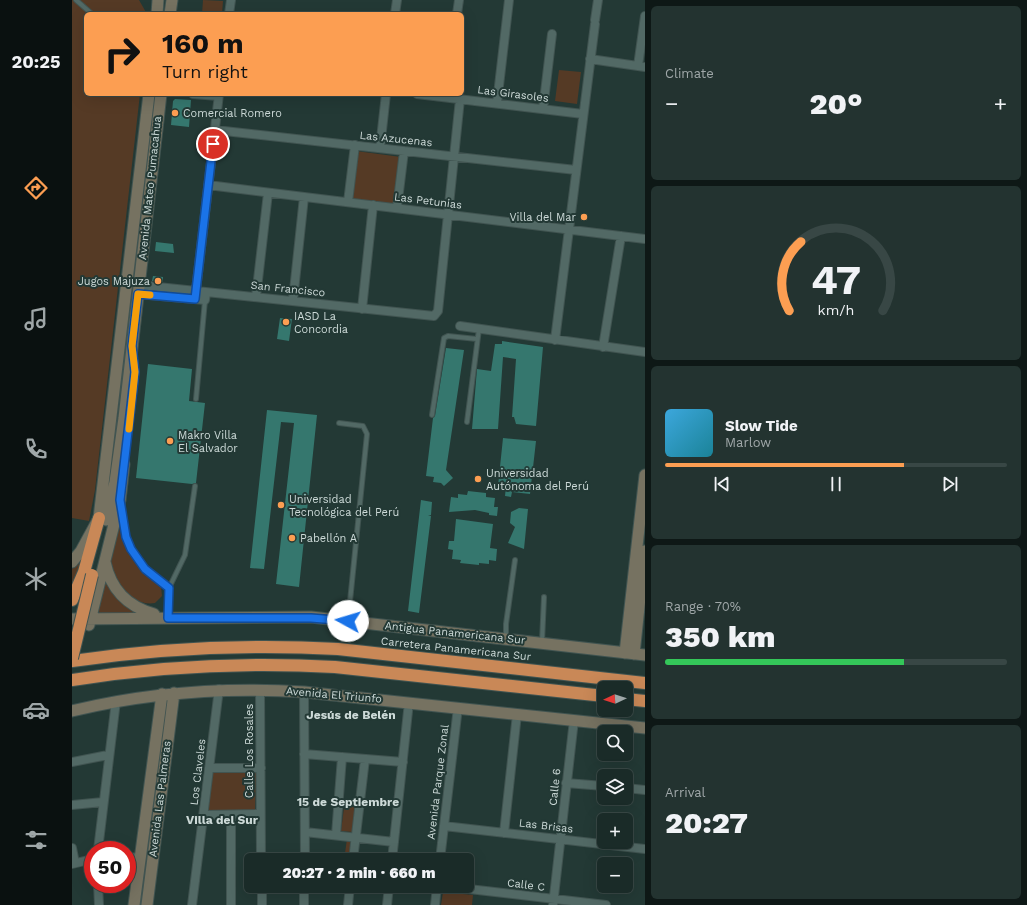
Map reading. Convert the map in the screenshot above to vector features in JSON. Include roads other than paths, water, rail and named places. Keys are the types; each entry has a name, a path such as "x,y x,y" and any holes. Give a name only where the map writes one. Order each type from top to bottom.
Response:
{"highway":[{"path":"72,660 88,574 103,519"},
{"path":"72,600 88,574"},
{"name":"Carretera Panamericana Sur","path":"72,660 189,648 298,647 338,649 645,683"},
{"path":"72,680 165,668 223,665 297,665 335,667 597,695"},
{"path":"633,700 645,701"}],"main road":[{"path":"157,12 158,0"},
{"path":"170,12 172,0"},
{"name":"Avenida Mateo Pumacahua","path":"103,519 149,96"},
{"name":"Avenida Mateo Pumacahua","path":"103,519 115,482 124,418 161,96"},
{"path":"90,622 120,500 135,372 132,346"},
{"path":"629,653 645,475"},
{"path":"72,562 103,519"},
{"path":"629,653 645,551"},
{"path":"104,561 110,580 122,598 146,612 168,618"},
{"name":"Antigua Panamericana Sur","path":"90,622 168,618 296,617 348,621 645,655"},
{"path":"72,619 90,622"},
{"path":"72,626 90,622"},
{"name":"Avenida El Triunfo","path":"72,711 116,701 162,694 219,689 260,689 409,702 645,728"},
{"name":"Avenida Las Palmeras","path":"147,905 174,693"},
{"path":"134,905 162,694"}],"street":[{"path":"229,12 231,0"},
{"path":"396,12 397,0"},
{"path":"457,12 459,0"},
{"path":"497,103 509,0"},
{"path":"555,340 598,0"},
{"path":"590,59 642,67 645,16"},
{"path":"543,109 552,34"},
{"path":"195,295 219,96"},
{"path":"380,148 386,96"},
{"name":"Las Girasoles","path":"447,96 460,99 583,114"},
{"path":"448,215 460,99"},
{"name":"Las Azucenas","path":"215,130 576,170"},
{"path":"348,202 355,145"},
{"path":"397,208 404,151"},
{"name":"Las Petunias","path":"208,185 645,239"},
{"path":"256,297 268,193"},
{"path":"293,300 304,197"},
{"path":"362,309 373,205"},
{"name":"San Francisco","path":"139,289 205,296 256,297 293,300 434,316 438,311 448,215"},
{"path":"604,347 620,236"},
{"path":"460,326 645,352"},
{"name":"Los Claveles","path":"192,905 219,689"},
{"name":"Calle Los Rosales","path":"260,689 261,853"},
{"path":"304,692 304,853"},
{"path":"99,841 108,755 116,701"},
{"path":"393,853 409,702"},
{"name":"Avenida Parque Zonal","path":"441,853 458,707"},
{"path":"504,833 516,714"},
{"name":"Calle 6","path":"554,902 574,720"},
{"path":"304,754 403,762"},
{"path":"72,762 108,755"},
{"path":"336,835 342,757"},
{"path":"355,853 365,759"},
{"path":"209,768 261,768"},
{"path":"566,783 597,785"},
{"path":"633,789 645,790"},
{"path":"72,805 103,802"},
{"path":"204,815 260,814"},
{"path":"230,815 231,905"},
{"name":"Las Brisas","path":"444,826 645,849"},
{"path":"304,832 394,842"},
{"path":"72,848 73,863 84,861"},
{"path":"136,857 140,857"},
{"name":"Calle C","path":"474,890 554,902 606,905"},
{"path":"99,893 100,905"},
{"path":"262,893 262,905"},
{"path":"304,893 304,905"},
{"path":"348,905 349,893"},
{"path":"387,905 388,893"},
{"path":"435,905 436,893"}],"lane":[{"path":"76,0 90,12"},
{"path":"196,399 205,296"},
{"path":"467,422 478,329"},
{"path":"432,415 444,338 448,336 477,339"},
{"path":"339,423 363,426 367,434 348,621"},
{"path":"168,618 169,588 185,556 196,486"},
{"path":"120,500 126,537 131,549 145,569 169,588"},
{"path":"506,639 506,624 515,560"},
{"path":"542,643 544,597"}],"place":[{"name":"Comercial Romero","path":"175,113"},
{"name":"Villa del Mar","path":"584,217"},
{"name":"Jugos Majuza","path":"158,281"},
{"name":"IASD La Concordia","path":"286,322"},
{"name":"Makro Villa El Salvador","path":"170,441"},
{"name":"Universidad Autónoma del Perú","path":"478,479"},
{"name":"Universidad Tecnológica del Perú","path":"281,505"},
{"name":"Pabellón A","path":"292,538"}],"district":[{"name":"Jesús de Belén","path":"351,715"},
{"name":"15 de Septiembre","path":"348,802"},
{"name":"Villa del Sur","path":"222,820"}]}
